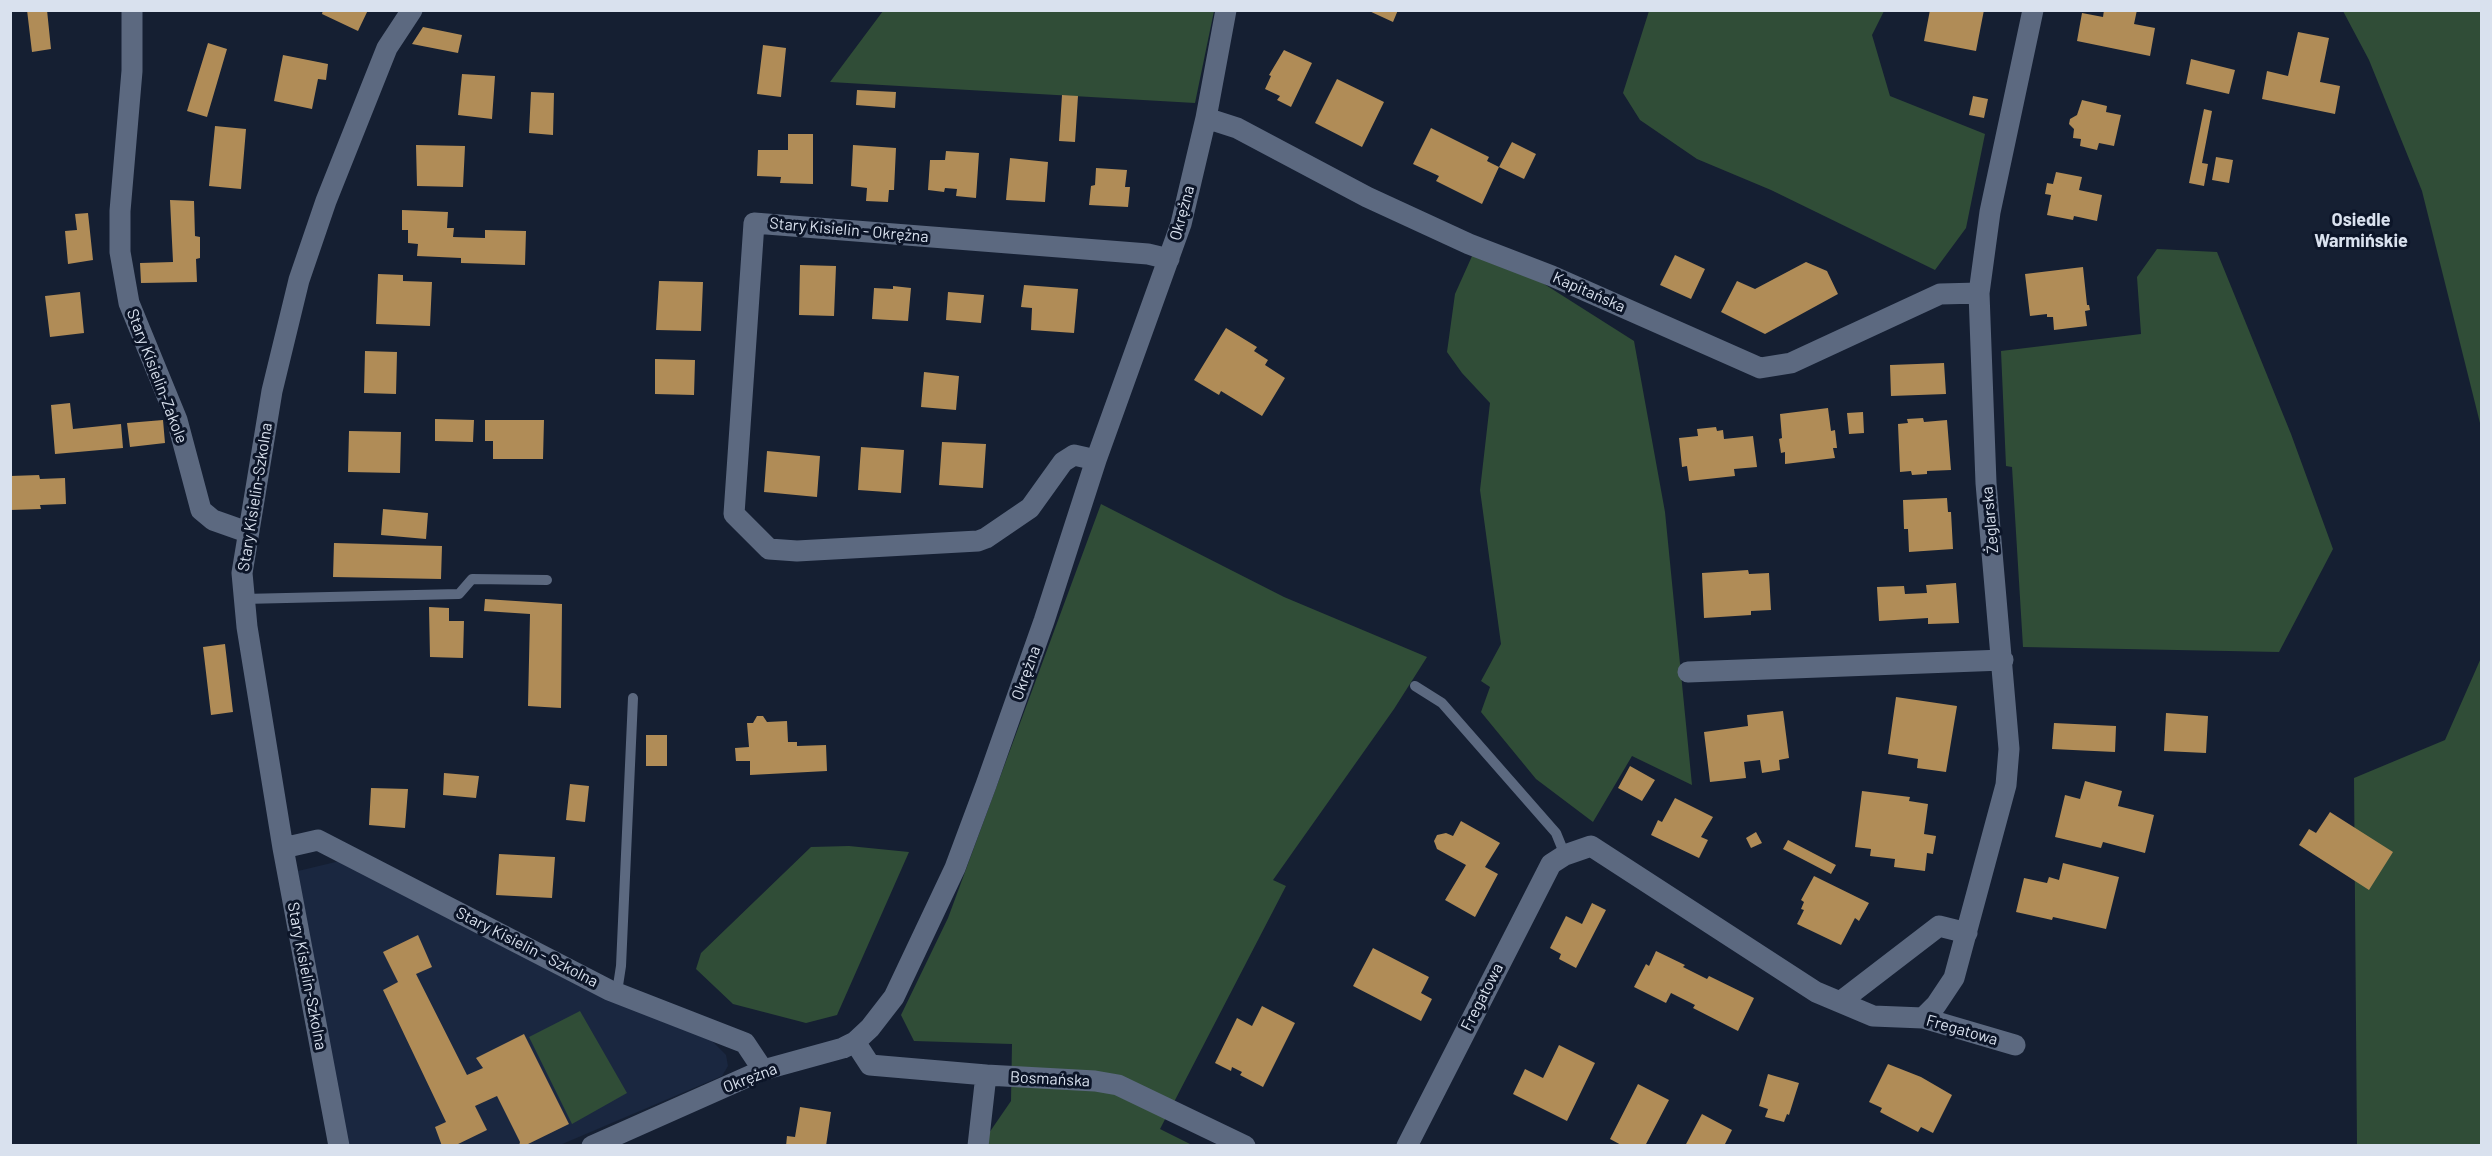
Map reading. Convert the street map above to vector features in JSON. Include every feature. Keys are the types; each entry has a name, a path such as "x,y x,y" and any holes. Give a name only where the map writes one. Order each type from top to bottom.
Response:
{"street":[{"name":"Stary Kisielin-Zakole","path":"132,10 132,71 120,211 120,252 129,303 177,420 201,510 213,520 248,532"},
{"name":"Stary Kisielin-Szkolna","path":"339,1146 283,848 243,599 242,573 272,391 299,280 326,201 387,48 412,10"},
{"name":"Okrężna","path":"592,1146 763,1071 831,1053 855,1042 870,1028 894,997 954,868 1044,621 1096,460 1180,224 1206,118 1226,10"},
{"name":"Żeglarska","path":"1923,1018 1936,1005 1954,978 2006,785 2009,749 1986,483 1979,293 1990,212 2033,10"},
{"name":"Kapitańska","path":"1206,118 1237,128 1367,196 1468,244 1552,276 1760,368 1791,363 1940,294 1979,293"},
{"name":"Stary Kisielin - Okrężna","path":"1096,460 1074,455 1063,462 1030,508 978,541 797,551 769,549 734,514 754,223 1148,254 1168,259"},
{"path":"1688,672 2003,660"},
{"name":"Stary Kisielin - Szkolna","path":"283,848 318,840 617,992 745,1044 763,1071"},
{"name":"Fregatowa","path":"1407,1146 1551,864 1565,855 1591,846 1816,992 1873,1017 1923,1018 2015,1045"},
{"path":"1840,1002 1940,926 1967,933"},
{"name":"Bosmańska","path":"855,1042 870,1065 1095,1081 1118,1086 1245,1146"},
{"path":"978,1146 986,1075"}],"lane":[{"path":"243,599 459,594 472,579 547,580"},
{"path":"1415,686 1442,703 1556,833 1565,855"},
{"path":"617,992 621,966 633,698"}],"shaded area":[{"path":"344,860 712,1041 726,1055 728,1066 722,1076 560,1145 346,1145 298,871"}],"green space":[{"path":"883,11 1214,11 1195,103 830,82"},
{"path":"1649,11 1884,11 1872,35 1890,96 1985,134 1966,228 1935,270 1771,190 1697,159 1640,120 1623,93"},
{"path":"2343,11 2481,11 2481,427 2422,191 2369,60"},
{"path":"1477,245 1500,256 1634,341 1665,512 1692,785 1632,756 1593,822 1536,779 1481,712 1490,687 1481,681 1501,644 1480,490 1490,403 1462,373 1447,352 1455,294"},
{"path":"2157,249 2217,252 2291,434 2333,549 2279,652 2023,647 2012,467 2006,466 2001,351 2141,334 2137,277"},
{"path":"1101,504 1284,597 1427,657 1394,709 1273,880 1286,886 1160,1129 1192,1145 988,1145 989,1133 1011,1101 1012,1044 914,1041 901,1015 948,918"},
{"path":"2481,658 2481,1145 2357,1145 2354,778 2445,740"},
{"path":"849,846 909,852 837,1015 806,1023 733,1004 696,969 701,953 811,847"},
{"path":"580,1011 627,1093 572,1124 529,1037"}],"building":[{"path":"27,10 47,10 51,49 32,52"},
{"path":"323,10 368,10 358,31 322,14"},
{"path":"1367,10 1398,10 1393,22"},
{"path":"1930,10 1984,10 1976,51 1924,41"},
{"path":"2104,10 2137,10 2134,24 2155,28 2150,56 2077,41 2082,13 2103,17"},
{"path":"423,27 462,35 458,53 412,44"},
{"path":"2298,32 2329,38 2320,82 2340,86 2335,114 2262,99 2267,71 2288,76"},
{"path":"208,43 227,49 207,117 187,111"},
{"path":"763,45 786,48 781,97 757,94"},
{"path":"1284,50 1312,63 1291,107 1277,100 1280,96 1265,89 1271,76 1269,75"},
{"path":"283,55 328,64 326,80 318,79 312,109 274,101"},
{"path":"2191,59 2235,70 2229,94 2186,84"},
{"path":"462,74 495,76 492,119 458,115"},
{"path":"1337,79 1384,102 1362,147 1315,123"},
{"path":"857,90 896,92 895,108 856,105"},
{"path":"531,92 554,93 553,135 529,133"},
{"path":"1062,95 1078,96 1075,142 1059,141"},
{"path":"1973,96 1988,99 1984,118 1969,115"},
{"path":"2082,100 2107,106 2106,112 2121,115 2114,146 2099,143 2097,150 2080,146 2081,139 2073,138 2074,129 2069,124 2070,119 2077,115"},
{"path":"2204,109 2212,111 2202,163 2208,164 2204,186 2189,183"},
{"path":"215,126 246,129 241,189 209,186"},
{"path":"1431,128 1489,157 1487,161 1499,167 1482,204 1436,181 1439,176 1413,164"},
{"path":"788,134 813,134 813,184 780,183 781,177 757,176 758,150 788,150"},
{"path":"1512,142 1536,154 1524,179 1499,167"},
{"path":"416,145 465,146 463,187 417,186"},
{"path":"853,145 896,148 894,190 889,190 888,202 866,201 867,188 851,186"},
{"path":"946,151 979,153 976,198 956,196 957,189 945,188 944,192 928,190 930,160 945,160"},
{"path":"2216,157 2233,160 2229,183 2212,180"},
{"path":"1010,158 1048,162 1045,202 1006,200"},
{"path":"1096,168 1127,170 1125,187 1130,187 1128,207 1089,205 1091,186 1095,185"},
{"path":"2056,172 2082,177 2079,190 2102,195 2097,221 2074,216 2073,220 2047,215 2051,195 2045,194 2047,183 2053,184"},
{"path":"170,200 194,201 195,236 200,237 200,258 196,259 197,282 141,283 140,263 173,262"},
{"path":"402,210 448,212 447,228 454,228 453,237 485,238 485,230 526,231 525,265 461,263 461,258 417,256 418,244 408,243 408,230 402,230"},
{"path":"88,213 93,260 68,264 65,231 77,230 75,214"},
{"path":"1675,255 1705,269 1691,299 1660,285"},
{"path":"1806,262 1827,271 1838,294 1765,334 1721,312 1737,281 1755,289"},
{"path":"800,265 836,266 834,316 799,315"},
{"path":"2083,267 2087,305 2090,310 2085,311 2087,326 2054,330 2053,317 2047,317 2047,314 2030,316 2025,274"},
{"path":"378,274 403,275 403,281 432,282 430,326 376,324"},
{"path":"659,281 703,282 701,331 656,330"},
{"path":"1024,285 1078,289 1074,333 1031,330 1032,308 1021,307"},
{"path":"893,286 911,288 908,321 872,319 874,288 893,289"},
{"path":"80,292 84,333 50,337 45,296"},
{"path":"948,292 984,295 981,323 946,320"},
{"path":"1226,328 1257,347 1254,351 1268,360 1265,365 1285,378 1262,416 1221,391 1219,395 1194,380"},
{"path":"365,351 397,352 396,394 364,393"},
{"path":"655,359 695,360 694,395 655,394"},
{"path":"1944,363 1946,394 1891,396 1890,365"},
{"path":"924,372 959,376 956,410 921,407"},
{"path":"70,403 73,429 121,424 123,448 55,454 51,405"},
{"path":"1828,408 1831,431 1835,430 1837,448 1833,448 1835,458 1785,464 1785,452 1781,453 1779,439 1782,438 1780,414"},
{"path":"1863,412 1864,433 1849,434 1847,413"},
{"path":"1923,418 1924,422 1947,420 1951,470 1927,471 1927,474 1912,475 1911,471 1900,472 1898,424 1908,423 1907,419"},
{"path":"435,419 474,420 473,442 435,441"},
{"path":"163,420 165,443 130,447 127,423"},
{"path":"485,420 544,420 543,459 493,459 493,441 485,441"},
{"path":"1716,427 1717,431 1723,430 1724,439 1753,436 1757,467 1734,469 1735,476 1689,481 1687,466 1682,467 1679,438 1698,436 1697,429"},
{"path":"349,431 401,432 400,473 348,472"},
{"path":"942,442 986,444 983,488 939,485"},
{"path":"861,447 904,450 901,493 858,490"},
{"path":"767,451 820,456 817,497 764,492"},
{"path":"39,475 40,479 65,478 66,504 40,505 41,509 10,510 10,476"},
{"path":"1947,498 1948,512 1951,512 1953,549 1909,552 1908,529 1904,529 1903,500"},
{"path":"383,509 428,513 426,539 381,535"},
{"path":"334,543 442,546 441,579 333,577"},
{"path":"1748,570 1749,574 1769,573 1771,610 1751,611 1751,615 1704,618 1702,573"},
{"path":"1956,583 1959,623 1928,624 1928,618 1879,621 1877,587 1904,586 1905,594 1927,593 1926,585"},
{"path":"485,599 562,604 561,708 528,706 530,614 484,611"},
{"path":"429,607 449,608 449,621 464,621 463,658 430,657"},
{"path":"225,644 233,712 211,715 203,647"},
{"path":"1896,697 1957,706 1946,772 1917,768 1918,759 1888,754"},
{"path":"1783,711 1789,758 1779,760 1780,770 1762,773 1760,760 1744,762 1746,778 1710,782 1704,732 1748,726 1747,715"},
{"path":"2166,713 2208,716 2206,753 2164,751"},
{"path":"757,716 763,716 767,722 787,721 788,742 797,742 797,746 826,745 827,771 750,775 750,761 736,761 735,748 749,747 747,723 753,723"},
{"path":"2054,723 2116,726 2115,752 2052,749"},
{"path":"646,735 667,735 667,766 646,766"},
{"path":"1630,766 1655,780 1642,801 1618,788"},
{"path":"444,773 479,776 476,798 443,795"},
{"path":"2085,781 2122,791 2118,806 2154,815 2145,853 2103,842 2101,848 2055,837 2065,795 2080,799"},
{"path":"570,784 589,786 585,822 566,820"},
{"path":"371,788 408,789 405,828 369,825"},
{"path":"1862,791 1910,797 1909,801 1928,804 1924,834 1936,836 1933,854 1927,853 1925,871 1894,867 1895,859 1870,856 1871,849 1855,847"},
{"path":"1675,798 1713,817 1701,837 1708,840 1699,858 1651,835 1658,820 1662,822"},
{"path":"2330,812 2393,852 2369,890 2299,845 2309,829 2316,833"},
{"path":"1461,821 1500,843 1485,867 1498,874 1475,917 1445,900 1466,865 1437,849 1434,841 1437,835 1446,833 1453,836"},
{"path":"1756,832 1762,843 1751,848 1746,838"},
{"path":"1788,840 1836,865 1831,874 1783,849"},
{"path":"499,854 555,857 552,898 496,895"},
{"path":"2063,863 2119,877 2106,929 2053,917 2052,920 2016,912 2024,878 2047,883 2049,877 2059,880"},
{"path":"1814,876 1869,903 1859,921 1855,918 1841,945 1797,924 1804,910 1801,909 1804,902 1801,900"},
{"path":"1592,903 1606,910 1576,968 1559,959 1561,954 1550,948 1566,916 1582,924"},
{"path":"418,935 432,967 416,974 467,1075 483,1068 476,1058 524,1034 569,1124 524,1146 519,1146 520,1142 497,1096 475,1106 487,1130 454,1146 442,1146 435,1127 446,1122 383,990 398,982 383,952"},
{"path":"1373,948 1429,977 1421,993 1432,999 1421,1021 1353,986"},
{"path":"1656,951 1707,979 1709,976 1754,998 1738,1031 1693,1008 1695,1005 1671,993 1666,1003 1634,987 1646,964 1649,966"},
{"path":"1262,1006 1295,1023 1263,1087 1240,1075 1242,1072 1232,1067 1231,1071 1215,1063 1237,1018 1252,1026"},
{"path":"1559,1045 1595,1063 1567,1121 1513,1094 1525,1069 1543,1078"},
{"path":"1888,1064 1921,1077 1952,1095 1933,1133 1921,1127 1918,1132 1880,1112 1882,1108 1869,1102"},
{"path":"1768,1074 1799,1083 1789,1115 1787,1114 1784,1122 1765,1117 1768,1109 1759,1106"},
{"path":"1638,1084 1669,1100 1645,1146 1623,1146 1610,1139"},
{"path":"800,1107 831,1112 826,1146 786,1146 787,1136 795,1137"},
{"path":"1702,1114 1732,1130 1724,1146 1685,1146"}],"district":[{"name":"Osiedle Warmińskie","path":"2361,230"}]}
